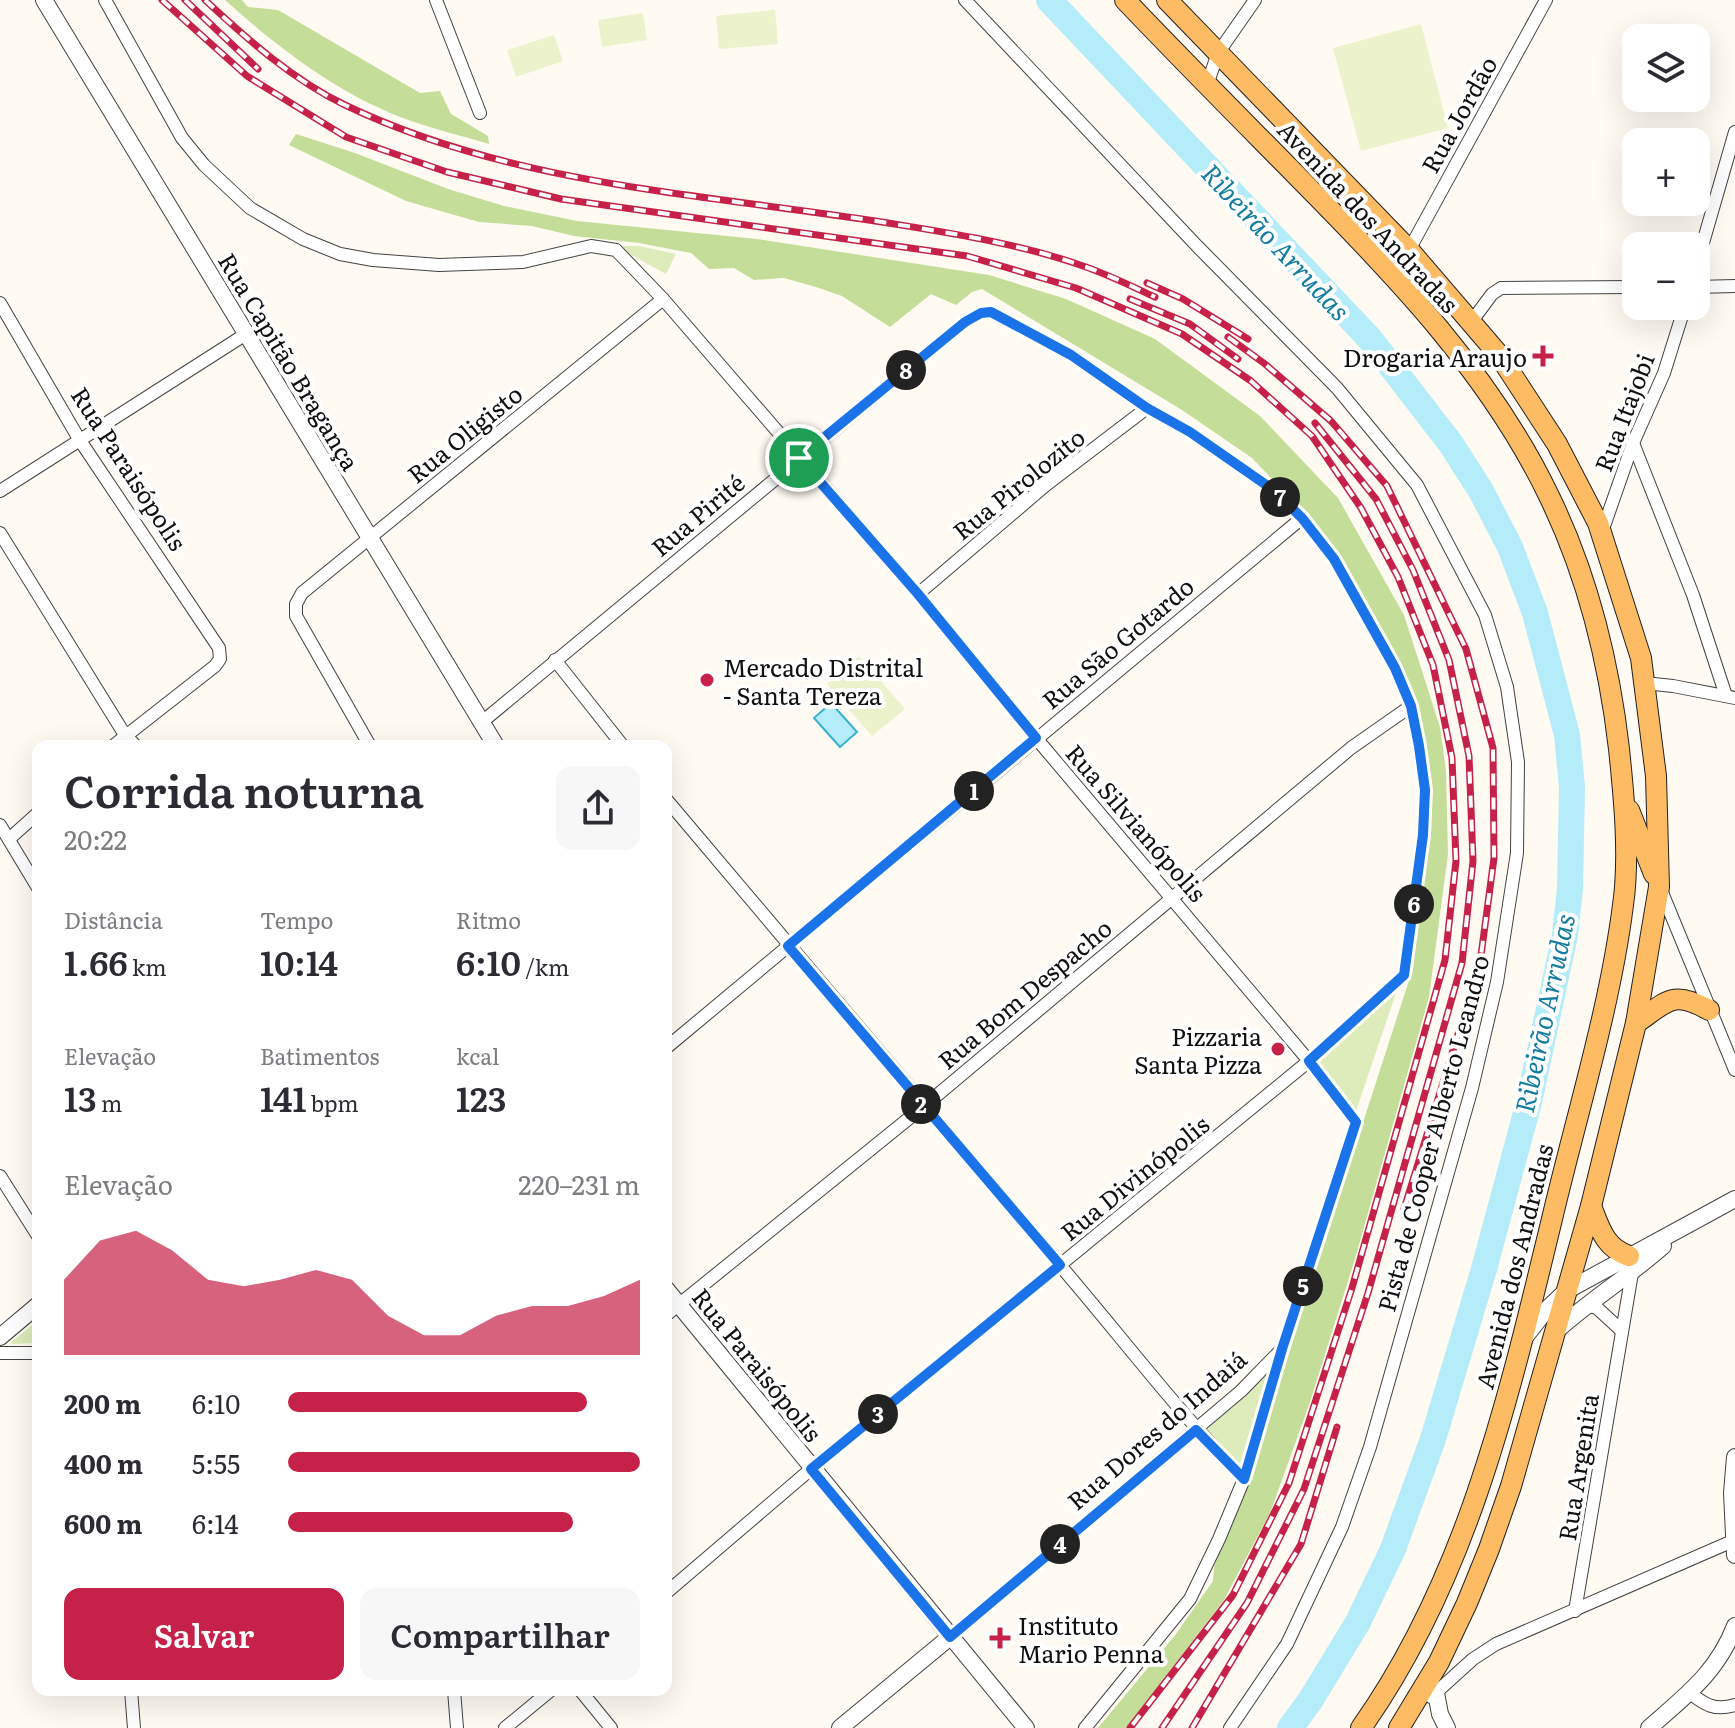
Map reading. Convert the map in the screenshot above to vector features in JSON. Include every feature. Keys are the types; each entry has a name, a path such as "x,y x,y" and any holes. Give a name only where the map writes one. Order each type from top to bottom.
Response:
{"main road":[{"name":"Avenida dos Andradas","path":"1125,0 1386,269 1450,341 1502,412 1549,496 1575,561 1613,691 1624,799 1624,900 1609,983 1522,1342 1490,1457 1450,1568 1390,1686 1361,1728"},
{"name":"Avenida dos Andradas","path":"1167,0 1409,250 1499,355 1578,482 1601,534 1641,658 1656,776 1659,887 1636,1023 1591,1206 1511,1486 1489,1549 1439,1662 1404,1719"},
{"path":"1386,269 1403,263 1409,250"},
{"path":"1624,799 1659,887"},
{"path":"1636,1023 1676,998 1687,998 1709,1010"},
{"path":"1591,1206 1605,1241 1631,1265"},
{"path":"1436,1693 1439,1662"}],"street":[{"name":"Rua Capitão Bragança","path":"44,0 492,740"},
{"name":"Rua Silvianópolis","path":"105,0 182,138 204,165 250,208 303,239 340,254 439,265 523,262 591,246 604,247 616,250 663,299 918,594 1036,738 1173,897 1356,1122 1282,1349"},
{"path":"436,0 480,113"},
{"name":"Pista de Cooper Alberto Leandro","path":"965,0 1188,237 1337,388 1417,485 1485,615 1507,687 1518,762 1517,853 1497,982 1472,1088 1370,1447 1342,1527 1287,1644 1230,1728"},
{"path":"1207,85 1218,53 1255,0"},
{"name":"Rua Jordão","path":"1409,250 1546,0"},
{"path":"1706,232 1735,132"},
{"path":"1710,287 1735,286"},
{"path":"1472,321 1492,294 1501,288 1622,287"},
{"name":"Rua Oligisto","path":"367,740 296,616 296,604 302,593 663,299"},
{"name":"Rua Paraisópolis","path":"0,303 79,439 216,641 220,659 210,671 125,735"},
{"name":"Rua Pirité","path":"482,722 799,458 965,322 981,313 1000,315 1071,355 1147,408"},
{"name":"Rua Itajobi","path":"1601,534 1633,443 1664,373 1681,320"},
{"path":"0,491 246,334"},
{"path":"1147,408 1190,432 1272,489 1302,518 1334,559 1395,668 1411,706"},
{"name":"Rua Pirolozito","path":"918,594 1046,485 1147,408"},
{"path":"1633,443 1730,697"},
{"name":"Rua São Gotardo","path":"672,1043 1302,518"},
{"path":"0,533 130,740"},
{"path":"555,660 618,740"},
{"path":"1644,683 1730,697"},
{"name":"Rua Bom Despacho","path":"672,1309 923,1107 1351,748 1411,706"},
{"name":"Rua Divinópolis","path":"672,1588 811,1469 1309,1061 1404,975 1423,835 1425,790 1411,706"},
{"path":"120,740 125,735"},
{"path":"672,806 1196,1430 1244,1479"},
{"path":"9,839 32,818"},
{"path":"0,825 32,878"},
{"path":"1659,887 1735,1070"},
{"path":"0,1176 32,1227"},
{"path":"1555,1332 1631,1265 1685,1227 1735,1199"},
{"path":"1522,1342 1547,1309 1566,1291 1631,1265"},
{"name":"Rua Argenita","path":"1575,1611 1631,1265"},
{"name":"Rua Paraisópolis","path":"672,1295 1026,1728"},
{"path":"1585,1305 1597,1308 1622,1331"},
{"path":"0,1337 32,1310"},
{"path":"1085,1728 1190,1599 1244,1479 1282,1349"},
{"name":"Rua Dores do Indaiá","path":"840,1728 1196,1430 1241,1391 1282,1349"},
{"path":"0,1353 32,1353"},
{"path":"1735,1457 1732,1493 1735,1555"},
{"path":"1404,1719 1473,1659 1496,1644 1735,1540"},
{"path":"1649,1728 1710,1673 1735,1626"},
{"path":"1436,1693 1440,1714 1447,1728"},
{"path":"1690,1693 1713,1708 1735,1705"},
{"path":"131,1696 134,1728"},
{"path":"454,1696 457,1728"},
{"path":"505,1728 544,1696"},
{"path":"585,1696 611,1728"}],"green space":[{"path":"225,0 242,0 248,7 278,10 420,93 440,91 451,114 488,136 489,144 411,121 360,99 312,70"},
{"path":"775,10 778,44 719,49 716,16"},
{"path":"643,13 647,40 602,47 598,20"},
{"path":"1421,24 1448,128 1361,151 1333,48"},
{"path":"554,35 563,61 516,77 507,50"},
{"path":"296,134 504,206 577,221 757,239 989,275 1066,299 1155,339 1260,416 1338,498 1404,615 1440,727 1446,771 1448,854 1429,997 1355,1259 1309,1405 1270,1513 1224,1600 1126,1728 1098,1728 1176,1634 1213,1581 1214,1567 1247,1481 1413,968 1424,860 1414,706 1353,582 1312,520 1252,458 1182,410 982,289 972,292 956,305 931,294 890,327 842,296 784,278 754,280 734,268 709,269 691,253 639,243 574,236 532,226 479,222 406,201 289,145"},
{"path":"622,246 639,246 676,254 666,274 628,253"},
{"path":"859,656 905,709 872,736 827,684"},
{"path":"1400,981 1355,1114 1314,1060"},
{"path":"32,1325 32,1343 9,1344"},
{"path":"1275,1362 1240,1471 1204,1433"}],"water":[{"path":"831,703 857,732 840,747 814,718"}],"waterway":[{"name":"Ribeirão Arrudas","path":"1049,0 1370,339 1451,444 1481,491 1510,547 1535,613 1567,735 1572,787 1570,889 1565,935 1529,1102 1484,1269 1433,1439 1393,1549 1358,1622 1290,1728"}],"railway":[{"path":"162,0 247,76 346,137 447,172 561,199 967,256 1076,288 1182,334 1251,381 1312,436 1361,508 1398,577 1433,665 1452,758 1456,861 1445,960 1352,1288 1289,1483 1233,1595 1130,1728"},
{"path":"185,0 258,69"},
{"path":"205,0 271,58 326,95 409,132 474,153 609,183 882,222 983,240 1083,266 1155,297"},
{"path":"1147,283 1183,299 1248,339"},
{"path":"1130,299 1190,324 1238,359"},
{"path":"1228,337 1265,364 1331,421 1387,486 1466,649 1493,748 1494,858 1480,963 1404,1209"},
{"path":"1162,1728 1247,1603 1304,1489 1368,1293 1462,963 1473,861 1469,756 1449,660 1413,570 1376,499 1315,423"},
{"path":"1192,1728 1301,1544 1337,1427"}],"place":[{"name":"Drogaria Araujo","path":"1543,356"},
{"name":"Mercado Distrital - Santa Tereza","path":"707,680"},
{"name":"Pizzaria Santa Pizza","path":"1278,1049"},
{"name":"Instituto Mario Penna","path":"1000,1638"}],"route":[{"path":"981,313 1000,315 1071,355 1147,408 1190,432 1272,489 1315,532 1334,559 1395,668 1411,706 1425,790 1423,835 1404,975 1309,1061 1356,1122 1282,1349 1244,1479 1196,1430 950,1637 811,1469 1060,1265 788,946 1036,738 918,594 799,458 965,322 981,313"}]}
